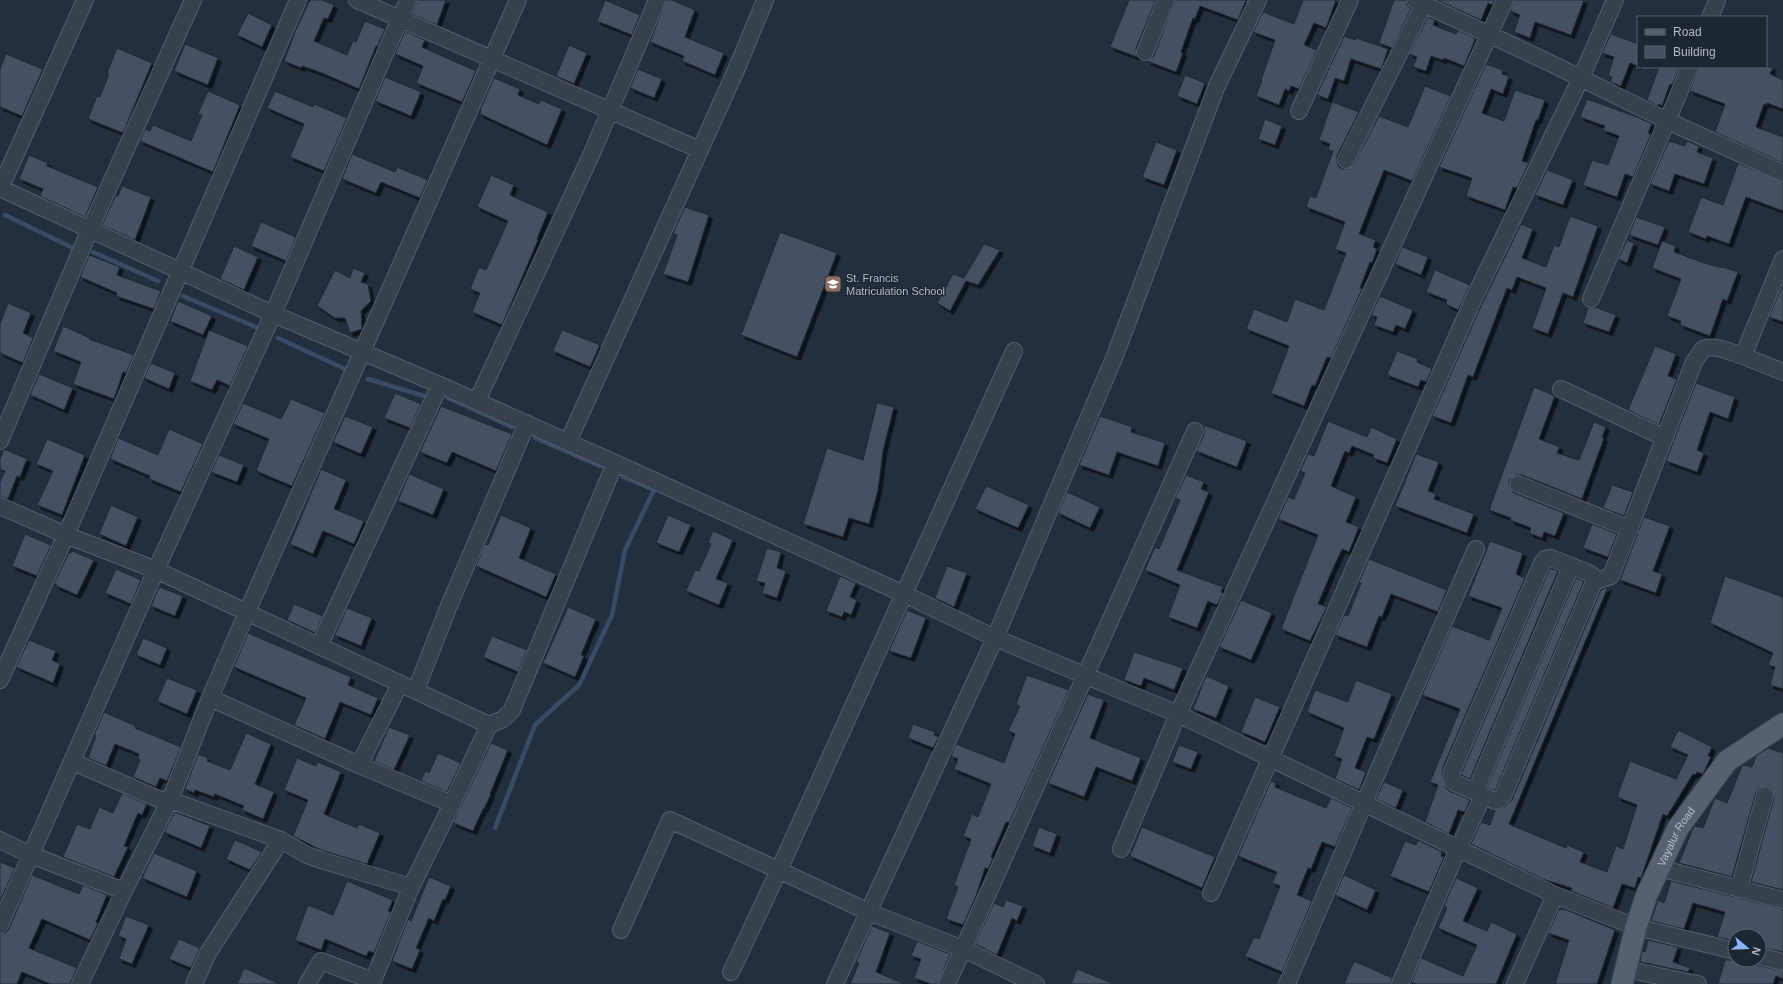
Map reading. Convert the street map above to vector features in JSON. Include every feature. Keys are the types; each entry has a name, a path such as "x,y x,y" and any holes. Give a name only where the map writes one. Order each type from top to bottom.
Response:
{"main road":[{"name":"Vayalur Road","path":"1624,976 1636,927 1647,894 1678,828 1727,761 1783,724"}],"street":[{"path":"85,0 0,188 273,314 477,401 615,463 904,594 994,638 1178,714 1271,760 1555,895 1636,927 1727,949"},
{"path":"0,441 90,229 194,0"},
{"path":"0,680 66,535 298,0"},
{"path":"357,0 700,150"},
{"path":"0,925 73,762 156,570 273,314 408,0"},
{"path":"80,984 124,891 170,800 210,698 247,612 518,0"},
{"path":"477,401 592,153 657,0"},
{"path":"568,442 700,150 765,0"},
{"path":"1145,52 1166,0"},
{"path":"836,984 994,638 1114,358 1216,88 1258,0"},
{"path":"1299,111 1350,0"},
{"path":"1121,849 1178,714 1505,0"},
{"path":"1211,893 1473,300 1581,78 1615,0"},
{"path":"1346,160 1422,1 1668,121 1783,173"},
{"path":"1710,16 1716,1"},
{"path":"1591,299 1690,68"},
{"path":"1743,356 1783,259"},
{"path":"1594,582 1611,576 1694,362 1703,348 1709,346 1717,348 1743,356 1783,372"},
{"path":"730,972 779,870 1014,351"},
{"path":"319,646 440,385"},
{"path":"1561,389 1665,438"},
{"path":"416,690 448,608 527,424"},
{"path":"947,984 1084,675 1195,432"},
{"path":"0,506 66,535 156,570 488,724 503,719 512,710 615,463"},
{"path":"1518,484 1630,529"},
{"path":"1287,984 1364,803 1476,549"},
{"path":"1551,558 1571,566 1593,576 1594,582 1503,796 1499,800 1494,801 1453,782 1451,778 1452,771 1542,563 1545,559 1551,558"},
{"path":"1400,984 1458,849 1571,566"},
{"path":"359,765 400,684"},
{"path":"210,698 359,765 452,804"},
{"path":"307,984 321,961 373,981 411,887 452,804 488,724"},
{"path":"73,762 161,800 170,800 281,840 324,861 411,887"},
{"path":"1739,889 1765,795"},
{"path":"621,930 670,820 869,912 963,949 1036,984"},
{"path":"0,840 32,855 124,891"},
{"path":"194,984 208,953 281,840"},
{"path":"1659,868 1783,900"},
{"path":"1515,984 1555,895"},
{"path":"1767,958 1783,962"},
{"path":"1624,976 1698,984"}],"building":[{"path":"310,0 322,0 334,5 328,19 324,18 314,41 347,55 353,41 356,42 365,21 385,29 377,47 376,46 359,89 322,73 302,66 301,68 284,61 295,32"},
{"path":"417,0 446,0 437,25 412,14"},
{"path":"605,0 640,15 632,35 597,21"},
{"path":"666,0 672,0 695,10 685,37 724,53 715,75 682,61 684,56 650,42"},
{"path":"1129,0 1156,0 1136,48 1137,57 1110,47"},
{"path":"1175,0 1246,0 1238,20 1200,6 1195,19 1193,18 1181,52 1183,53 1176,72 1147,61 1154,56"},
{"path":"1303,0 1336,0 1326,28 1314,23 1304,45 1317,50 1299,89 1291,86 1289,91 1285,89 1279,105 1256,96 1275,40 1253,32 1263,12 1294,24"},
{"path":"1394,0 1406,0 1407,5 1411,9 1392,48 1379,43"},
{"path":"1437,0 1495,0 1492,5 1488,3 1481,20"},
{"path":"1514,0 1584,0 1571,35 1535,22 1530,38 1514,32 1520,15 1510,11"},
{"path":"248,13 272,25 262,47 237,35"},
{"path":"1428,17 1435,20 1433,25 1456,34 1458,30 1474,38 1475,40 1464,66 1444,58 1443,60 1431,56 1426,71 1413,67 1417,57 1409,54"},
{"path":"405,31 425,40 422,47 476,71 462,102 416,83 423,66 395,54"},
{"path":"1611,34 1637,44 1637,66 1630,63 1621,86 1610,82 1612,77 1608,75 1614,57 1602,53"},
{"path":"1344,36 1355,40 1356,38 1388,49 1381,69 1351,59 1344,81 1335,78 1328,99 1317,95"},
{"path":"185,44 218,58 208,85 174,71"},
{"path":"569,45 587,53 574,84 556,76"},
{"path":"117,48 152,63 123,133 88,119 97,96 100,97 109,74 107,73"},
{"path":"6,54 43,69 22,116 0,107 0,69"},
{"path":"1486,64 1503,70 1502,74 1509,76 1503,94 1491,89 1482,113 1504,121 1515,90 1545,100 1538,120 1536,120 1522,161 1529,163 1517,188 1513,187 1505,210 1466,196 1472,178 1439,167"},
{"path":"1773,67 1770,74 1783,80 1783,109 1767,103 1766,105 1764,104 1756,127 1783,137 1783,163 1715,132 1725,104 1690,91 1699,68"},
{"path":"1659,68 1680,68 1672,85 1670,84 1662,106 1659,104 1658,106 1647,100"},
{"path":"638,69 662,79 654,98 630,88"},
{"path":"1185,75 1205,83 1197,104 1177,96"},
{"path":"385,77 421,92 411,116 375,101"},
{"path":"494,78 520,89 518,95 539,104 541,100 562,109 547,145 480,114 480,110"},
{"path":"1425,86 1451,96 1412,181 1384,170 1359,234 1376,240 1373,247 1377,249 1372,263 1370,262 1360,288 1362,289 1331,358 1327,357 1315,386 1312,385 1304,406 1271,393 1289,346 1246,329 1254,309 1287,322 1295,299 1324,310 1346,253 1335,249 1345,222 1306,207 1310,196 1316,198 1333,151 1328,150 1330,144 1319,140 1332,102 1359,112 1337,156 1338,166 1342,169 1347,169 1354,164 1379,116 1408,127"},
{"path":"208,91 240,105 213,172 140,141 145,129 150,131 153,125 191,141 202,115 198,114"},
{"path":"275,91 313,107 314,104 347,118 324,171 290,157 304,124 267,108"},
{"path":"1587,99 1652,124 1648,133 1651,134 1633,177 1625,174 1617,197 1583,185 1592,160 1608,165 1619,136 1603,130 1605,126 1580,117"},
{"path":"1265,119 1282,126 1275,145 1258,139"},
{"path":"1669,141 1685,146 1687,141 1699,146 1697,152 1713,158 1704,184 1675,174 1669,191 1650,184"},
{"path":"1156,142 1177,150 1164,185 1142,177"},
{"path":"352,154 395,172 397,167 428,180 420,198 381,182 376,193 342,179"},
{"path":"29,155 48,163 47,166 98,187 85,217 40,196 43,189 19,179"},
{"path":"1738,163 1783,182 1783,211 1746,197 1729,244 1707,236 1706,239 1688,232 1701,197 1723,205"},
{"path":"1547,170 1573,180 1563,205 1535,195"},
{"path":"491,175 514,185 510,195 548,212 537,239 538,240 502,325 472,312 480,293 470,289 479,267 486,270 508,221 477,207"},
{"path":"122,186 151,197 135,240 102,225 116,195 118,196"},
{"path":"685,207 709,215 688,282 663,274 677,235 673,233"},
{"path":"1570,216 1598,226 1573,297 1563,293 1548,334 1532,328 1546,288 1517,277 1512,290 1507,288 1473,377 1468,375 1451,423 1432,416 1482,304 1521,224 1533,229 1522,258 1546,267 1554,245 1559,247"},
{"path":"1636,217 1665,227 1658,245 1629,235"},
{"path":"261,222 296,237 286,261 251,246"},
{"path":"780,232 837,253 797,357 741,335"},
{"path":"1627,240 1634,243 1627,263 1618,259"},
{"path":"1662,241 1676,246 1674,252 1704,263 1738,272 1727,301 1723,299 1710,336 1680,325 1681,321 1667,316 1681,279 1652,268"},
{"path":"984,244 1000,250 978,285 966,281 950,311 937,303 953,274 964,278"},
{"path":"234,246 258,257 244,290 220,279"},
{"path":"1402,247 1428,257 1421,275 1395,264"},
{"path":"89,255 120,267 117,275 161,291 154,309 116,296 117,293 80,277"},
{"path":"353,268 365,273 361,282 368,284 371,301 361,311 362,329 350,333 345,318 335,318 317,306 335,270 350,278"},
{"path":"1435,270 1470,285 1458,310 1446,304 1447,300 1426,292"},
{"path":"1783,284 1783,322 1769,317"},
{"path":"1380,296 1413,310 1405,329 1396,325 1393,332 1374,325 1377,317 1371,315"},
{"path":"178,301 212,316 203,335 170,321"},
{"path":"8,303 31,313 23,333 33,338 23,363 0,353 0,324"},
{"path":"1595,307 1616,315 1609,332 1583,323 1588,308"},
{"path":"63,326 90,338 89,339 134,355 126,373 123,372 114,399 73,384 81,362 53,351"},
{"path":"209,330 248,346 230,386 217,380 212,390 190,381"},
{"path":"562,330 600,345 590,367 553,351"},
{"path":"1655,346 1676,354 1668,376 1677,379 1659,425 1628,410"},
{"path":"1397,351 1418,359 1417,362 1432,369 1426,382 1421,380 1418,387 1387,375"},
{"path":"151,363 175,373 169,389 144,378"},
{"path":"39,374 73,388 64,410 30,395"},
{"path":"1696,383 1735,397 1728,419 1710,412 1697,450 1704,453 1697,472 1666,461"},
{"path":"1534,387 1555,396 1539,439 1560,447 1557,453 1579,460 1594,422 1606,427 1602,437 1604,438 1582,499 1522,475 1516,475 1509,480 1509,486 1514,493 1564,513 1555,536 1544,532 1542,538 1529,533 1531,528 1510,520 1511,518 1489,510"},
{"path":"395,393 421,404 410,428 384,418"},
{"path":"291,399 325,413 292,486 256,471 269,439 233,424 243,403 281,419"},
{"path":"877,403 894,407 883,451 878,490 869,524 849,518 843,537 803,524 827,448 863,460"},
{"path":"441,406 512,434 496,471 452,452 447,463 420,452"},
{"path":"345,416 373,427 361,454 333,442"},
{"path":"1100,416 1132,427 1131,432 1165,443 1158,466 1117,452 1109,475 1079,465"},
{"path":"1328,421 1367,437 1371,427 1397,439 1387,463 1373,458 1374,455 1352,446 1349,453 1345,451 1331,486 1356,497 1346,522 1359,527 1349,552 1342,549 1331,573 1318,604 1327,607 1310,641 1281,629 1318,535 1278,519 1288,497 1294,499 1305,473 1300,471 1308,454 1314,456"},
{"path":"1204,425 1247,441 1237,467 1196,451 1204,435"},
{"path":"169,429 203,444 181,492 149,479 150,476 110,459 118,438 158,455"},
{"path":"47,439 85,455 62,515 37,505 53,471 36,464"},
{"path":"4,449 27,459 20,477 17,476 8,499 0,497 0,482 5,471 0,469 0,459"},
{"path":"1416,454 1439,462 1428,491 1436,494 1434,499 1474,514 1467,533 1395,506"},
{"path":"219,455 244,465 237,482 211,472"},
{"path":"321,469 346,480 334,509 364,521 354,544 323,531 313,554 290,544"},
{"path":"409,474 444,489 433,515 398,501"},
{"path":"1186,475 1204,482 1201,489 1209,492 1177,570 1223,587 1221,592 1223,593 1217,605 1208,601 1197,628 1168,617 1180,585 1145,570 1155,547 1159,549 1180,500 1175,498"},
{"path":"1612,485 1633,492 1624,516 1603,508"},
{"path":"986,486 1029,505 1018,528 975,509"},
{"path":"1067,492 1100,507 1090,528 1058,513"},
{"path":"111,505 138,517 126,546 99,534"},
{"path":"501,515 531,528 519,558 556,574 546,597 476,566 485,544 488,545"},
{"path":"668,515 691,525 679,552 656,543"},
{"path":"1644,517 1670,526 1653,571 1662,574 1656,593 1620,580"},
{"path":"1592,524 1617,534 1608,557 1583,548"},
{"path":"713,531 733,540 716,579 728,583 719,605 686,591 695,570 699,571 711,544 708,543"},
{"path":"25,534 51,545 37,576 12,566"},
{"path":"1490,541 1523,553 1516,574 1525,578 1443,767 1442,777 1445,787 1449,791 1470,800 1465,812 1458,810 1449,834 1425,822 1438,785 1430,782 1460,709 1422,695 1452,626 1489,640 1502,608 1468,596"},
{"path":"767,548 781,552 777,568 786,571 777,598 762,593 765,583 756,581"},
{"path":"72,551 94,560 77,595 54,584 69,552 71,553"},
{"path":"1369,559 1447,590 1438,612 1391,594 1382,617 1379,616 1367,647 1335,635 1344,615 1348,616 1361,583 1359,582"},
{"path":"947,566 967,573 954,607 935,598"},
{"path":"1550,568 1558,571 1470,779 1461,774"},
{"path":"116,569 141,580 131,604 105,593"},
{"path":"840,576 856,583 850,597 857,600 851,615 844,612 842,617 826,611"},
{"path":"1725,576 1783,597 1783,689 1770,685 1775,667 1768,665 1773,653 1710,623"},
{"path":"1576,578 1584,581 1495,791 1487,787"},
{"path":"159,587 183,596 175,616 151,606"},
{"path":"1608,587 1509,824 1566,848 1567,845 1584,852 1580,862 1607,872 1616,846 1623,849 1637,805 1617,797 1630,761 1676,779 1688,755 1670,747 1678,730 1712,747 1708,756 1711,757 1703,774 1697,772 1695,775 1693,774 1667,816 1663,814 1641,878 1638,877 1635,888 1622,884 1613,908 1571,891 1572,888 1545,880 1471,844 1481,822 1490,825 1495,810 1505,807 1512,800 1601,590"},
{"path":"1241,600 1272,613 1251,660 1219,647"},
{"path":"294,604 323,616 315,633 287,620"},
{"path":"568,607 596,619 581,655 584,656 575,677 543,663"},
{"path":"347,608 372,618 361,646 335,635"},
{"path":"907,610 926,618 911,658 889,651"},
{"path":"248,633 351,677 348,685 378,698 371,715 340,702 325,739 294,725 306,698 234,667"},
{"path":"492,636 527,650 518,672 483,657"},
{"path":"143,638 167,648 160,665 136,655"},
{"path":"29,640 56,651 52,660 60,664 53,683 16,667"},
{"path":"1134,652 1183,668 1174,690 1144,678 1141,686 1124,680"},
{"path":"1027,675 1069,690 1009,823 1006,822 991,857 993,858 988,869 985,868 976,896 963,925 946,919 958,887 954,885 971,839 963,836 972,814 978,817 991,784 954,769 958,759 951,756 956,744 1004,763 1015,734 1008,731 1020,706 1016,704"},
{"path":"1206,676 1229,686 1216,718 1193,709"},
{"path":"167,678 197,690 187,714 157,701"},
{"path":"1356,680 1392,694 1374,739 1367,737 1355,768 1366,772 1359,790 1335,779 1342,759 1334,756 1344,728 1307,712 1315,690 1348,702"},
{"path":"1088,694 1104,700 1090,738 1141,758 1132,781 1096,767 1084,797 1048,783"},
{"path":"1255,697 1280,707 1265,742 1241,732"},
{"path":"104,712 136,726 135,728 181,747 167,781 160,778 156,787 133,777 140,760 138,759 139,754 115,744 106,766 88,758 96,736 94,735"},
{"path":"913,724 935,732 934,735 939,737 933,748 908,738"},
{"path":"389,727 410,735 394,770 374,761"},
{"path":"246,733 271,744 255,784 274,792 263,819 242,810 244,806 215,794 214,797 195,790 194,793 185,789 198,754 208,758 207,761 230,770"},
{"path":"491,743 508,750 491,794 473,831 453,823"},
{"path":"1179,745 1198,752 1191,769 1172,762"},
{"path":"1768,748 1783,753 1783,890 1751,882 1774,798 1772,789 1767,786 1759,788 1756,792 1732,877 1679,863 1693,828 1695,826 1703,828 1715,798 1727,803 1742,766 1752,767 1756,756"},
{"path":"438,753 461,763 447,792 421,781 425,771 429,773"},
{"path":"297,758 316,766 318,762 341,772 324,814 357,828 359,824 380,833 367,864 321,850 293,836 308,800 284,790"},
{"path":"1271,781 1276,783 1275,787 1326,808 1331,798 1352,808 1335,847 1322,842 1311,869 1308,868 1297,895 1312,901 1282,972 1245,956 1254,937 1259,939 1280,886 1272,883 1277,872 1238,856"},
{"path":"1384,782 1403,790 1396,808 1376,799"},
{"path":"122,793 147,804 142,815 138,813 124,846 128,847 114,877 63,857 77,824 90,829 99,807 113,813"},
{"path":"175,812 210,826 201,848 164,832"},
{"path":"1039,827 1057,834 1050,853 1032,846"},
{"path":"1142,827 1215,857 1202,888 1130,856"},
{"path":"235,840 262,852 250,870 226,859"},
{"path":"1418,840 1442,852 1441,856 1444,857 1429,892 1390,876 1405,841 1416,845"},
{"path":"154,853 197,871 187,897 142,878"},
{"path":"0,862 15,868 0,901"},
{"path":"32,875 79,894 83,885 107,895 96,922 98,923 90,940 42,919 29,948 77,968 70,984 50,984 22,972 17,984 0,984 0,934 5,933 9,929"},
{"path":"1344,875 1376,890 1367,910 1335,895"},
{"path":"429,877 451,886 445,900 443,899 434,921 429,918 416,948 420,950 412,969 392,961 408,919 411,921"},
{"path":"1456,878 1478,888 1463,921 1487,931 1491,922 1517,934 1496,984 1416,984 1411,982 1421,958 1463,976 1477,945 1438,928 1447,908 1444,906"},
{"path":"347,881 393,900 388,911 391,912 374,953 369,951 366,956 325,939 321,950 295,940 308,905 333,915"},
{"path":"1671,881 1783,909 1783,952 1767,949 1767,928 1727,928 1727,939 1717,937 1725,912 1693,903 1684,929 1651,921 1658,900 1664,903"},
{"path":"1006,900 1023,906 1017,921 1012,918 997,955 975,944 994,903 1003,907"},
{"path":"1559,909 1564,909 1615,930 1597,984 1555,984 1569,940 1548,933"},
{"path":"126,916 149,925 132,964 119,959 126,939 118,936"},
{"path":"872,926 890,933 876,972 905,984 850,984 859,963 856,962"},
{"path":"179,939 200,948 191,968 169,959"},
{"path":"1648,940 1678,947 1673,962 1690,968 1688,972 1640,962 1642,951 1645,952"},
{"path":"917,941 950,954 938,984 931,984 914,978 921,959 911,956"},
{"path":"1725,960 1727,960 1727,968 1767,967 1783,971 1783,979 1776,976 1773,984 1718,984"},
{"path":"1354,961 1392,978 1391,984 1344,984"},
{"path":"244,968 280,984 237,984"},
{"path":"1077,969 1112,983 1112,984 1071,984"}],"waterway":[{"path":"5,215 73,248"},
{"path":"93,252 158,281"},
{"path":"183,296 258,328"},
{"path":"278,338 345,369"},
{"path":"368,379 424,396"},
{"path":"448,398 512,427"},
{"path":"535,438 600,466"},
{"path":"495,828 535,725 579,685 612,615 625,550 654,490 623,477"}],"place":[{"name":"St. Francis Matriculation School","path":"833,284"}]}
